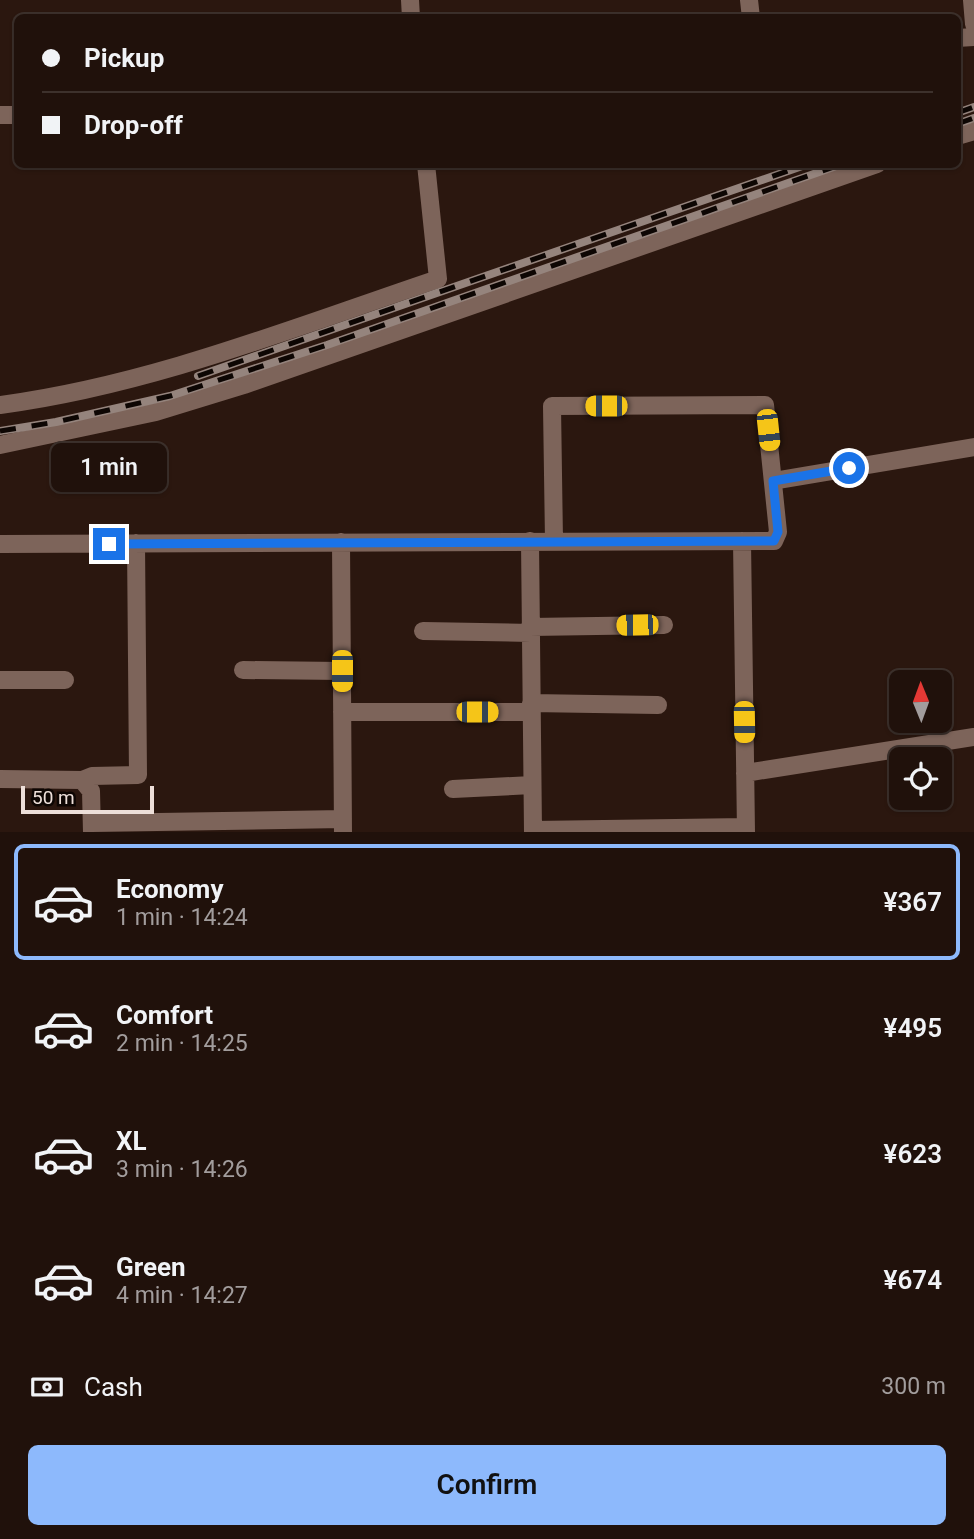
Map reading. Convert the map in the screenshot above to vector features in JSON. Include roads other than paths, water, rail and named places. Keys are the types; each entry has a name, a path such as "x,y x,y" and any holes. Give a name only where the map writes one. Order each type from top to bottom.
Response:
{"street":[{"path":"972,0 974,24"},
{"path":"0,405 121,381 205,357 438,279 426,168"},
{"path":"0,445 156,412 244,385 866,168"},
{"path":"0,544 774,541 778,532 765,405 552,406 554,541"},
{"path":"773,481 974,447"},
{"path":"530,541 533,831 746,829 742,541"},
{"path":"82,780 92,791 92,827 343,825 341,542"},
{"path":"0,779 82,780 92,776 138,775 136,543"},
{"path":"423,631 664,625"},
{"path":"243,670 342,671"},
{"path":"0,680 65,680"},
{"path":"342,712 658,705"},
{"path":"745,773 974,737"},
{"path":"453,789 532,785"}],"railway":[{"path":"961,112 974,107"},
{"path":"961,123 974,118"},
{"path":"198,376 796,168"},
{"path":"0,431 56,422 170,396 327,345 831,168"}]}
